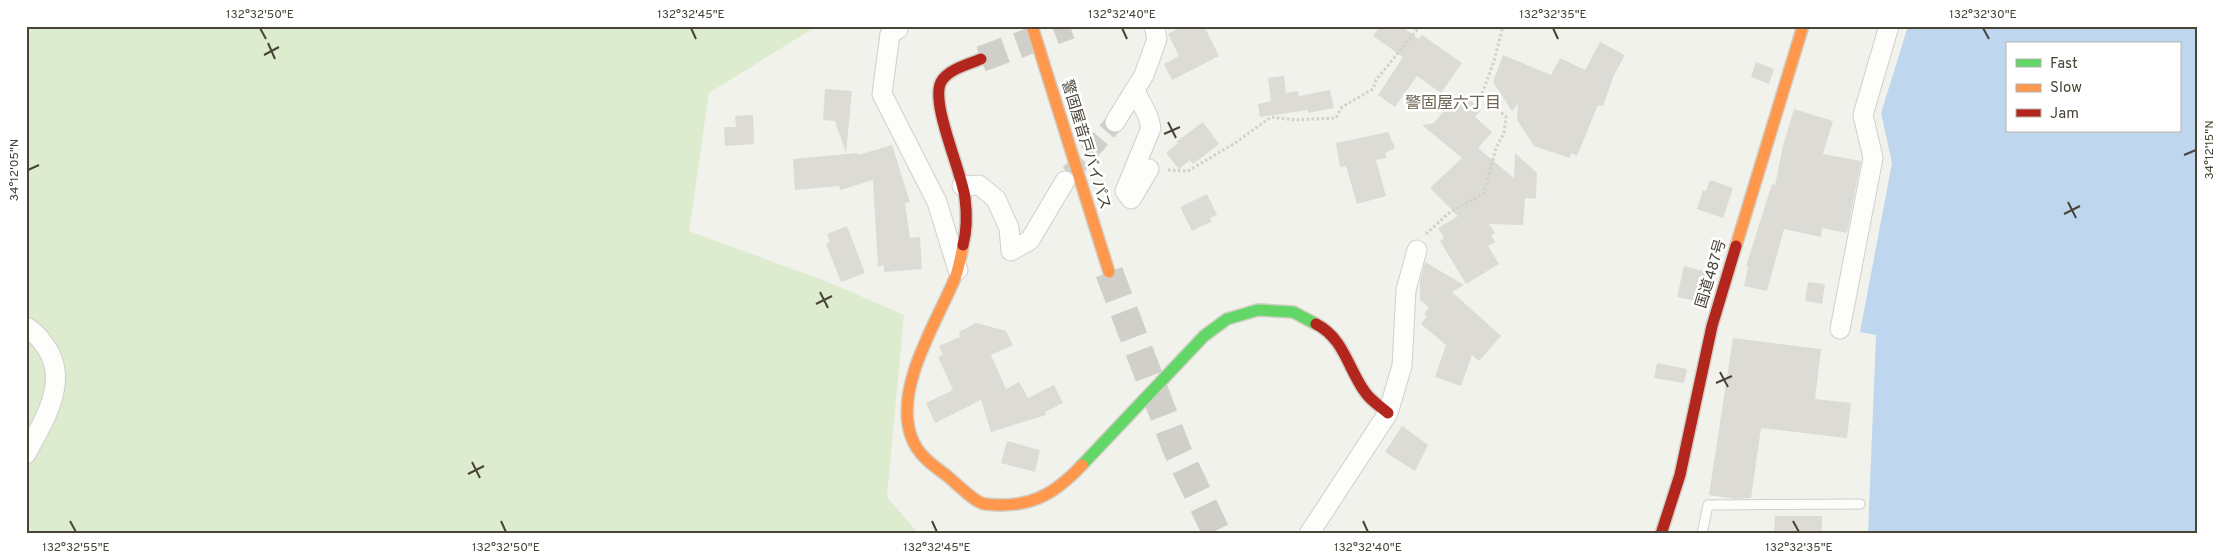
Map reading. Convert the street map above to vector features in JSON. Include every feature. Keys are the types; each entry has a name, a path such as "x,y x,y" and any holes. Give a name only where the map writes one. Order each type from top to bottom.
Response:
{"main road":[{"name":"警固屋音戸バイパス","path":"1032,26 1109,272"},
{"name":"国道487号","path":"1661,534 1680,475 1712,326 1803,26"},
{"path":"981,59 951,72 941,82 938,99 965,196 966,232 958,270 921,350 907,402 911,436 926,461 981,504 1002,506 1031,502 1054,491 1204,336 1227,319 1258,310 1293,312 1324,328 1346,354 1365,393 1388,413"}],"street":[{"path":"1115,122 1144,75 1157,38 1154,26"},
{"path":"1840,329 1873,158 1863,115 1889,26"},
{"path":"898,30 890,34 882,94 937,202 958,270"},
{"path":"1135,91 1148,116 1151,128 1125,191 1131,199 1150,169"},
{"path":"962,186 978,185 996,199 1009,228 1011,251 1030,240 1065,181"},
{"path":"1309,534 1388,413 1402,366 1406,290 1417,250"},
{"path":"26,327 34,331 50,352 57,380 48,411 26,454"}],"lane":[{"path":"1702,534 1708,505 1860,504"}],"path":[{"path":"1150,169 1188,171 1235,143 1271,118 1296,120 1336,118 1342,107 1374,89 1376,80 1420,26"},
{"path":"1417,250 1423,237 1449,213 1484,193 1496,148 1504,132 1506,117 1482,94 1494,61 1503,26"}],"green space":[{"path":"26,26 817,26 709,93 689,231 828,282 904,315 887,497 919,534 26,534"}],"water":[{"path":"1908,26 2197,26 2197,534 1868,534 1876,335 1860,332 1892,163 1881,113"}],"building":[{"path":"1183,26 1204,26 1219,56 1172,80 1164,64 1179,56 1168,34"},
{"path":"1380,26 1401,26 1419,39 1422,35 1462,63 1441,93 1417,76 1395,107 1378,95 1403,57 1373,36"},
{"path":"1600,42 1625,55 1614,75 1603,106 1598,105 1577,156 1571,153 1570,158 1534,146 1517,120 1518,104 1512,111 1493,82 1503,55 1551,75 1560,58 1585,70"},
{"path":"1756,62 1774,69 1769,84 1751,77"},
{"path":"1284,76 1286,93 1298,91 1299,96 1330,90 1334,108 1308,113 1308,110 1260,117 1258,104 1271,101 1268,78"},
{"path":"825,89 852,91 846,153 835,121 823,120"},
{"path":"1460,91 1481,110 1475,117 1492,132 1478,148 1514,178 1515,153 1537,173 1536,199 1525,198 1523,225 1489,224 1495,233 1491,235 1495,242 1488,246 1499,264 1466,284 1440,241 1444,238 1438,228 1458,216 1430,188 1462,158 1422,125 1434,123"},
{"path":"1794,109 1833,121 1823,154 1861,161 1847,233 1822,228 1821,237 1784,229 1767,291 1744,286 1748,267 1746,266 1772,184 1775,185 1783,146"},
{"path":"753,115 754,144 725,146 724,127 736,127 735,116"},
{"path":"1203,122 1219,144 1193,164 1190,160 1179,169 1166,153 1178,143 1176,142"},
{"path":"1388,132 1395,148 1385,153 1386,158 1376,160 1386,196 1357,204 1346,166 1340,167 1336,143"},
{"path":"892,145 910,202 905,203 910,238 920,237 922,269 884,272 884,265 878,267 873,180 840,190 839,186 795,190 793,159 857,153 858,155"},
{"path":"1710,180 1733,188 1723,218 1697,209 1703,190 1706,191"},
{"path":"1207,194 1217,215 1210,218 1212,221 1192,231 1180,207"},
{"path":"847,226 865,273 841,282 826,244 830,242 827,234"},
{"path":"1425,262 1464,285 1452,292 1501,336 1479,361 1472,355 1461,386 1435,377 1446,345 1421,324 1427,316 1424,314 1429,307 1420,300 1420,282"},
{"path":"1684,266 1707,272 1700,302 1677,297"},
{"path":"1808,282 1825,284 1822,304 1805,301"},
{"path":"976,323 1006,331 1013,345 991,355 1006,389 1019,382 1028,398 1054,385 1063,403 1045,412 1046,415 991,432 981,400 935,423 926,403 953,390 938,357 943,355 939,346 960,337 959,332"},
{"path":"1733,338 1821,349 1815,399 1851,403 1847,438 1761,428 1751,498 1735,499 1709,495"},
{"path":"1657,363 1687,369 1684,383 1654,378"},
{"path":"1402,426 1428,445 1415,471 1385,452"},
{"path":"1007,441 1040,450 1035,472 1001,463"},
{"path":"1775,516 1822,516 1822,534 1774,534"}],"tunnel":[{"path":"981,59 1070,26"},
{"path":"1070,174 1115,122"},
{"path":"1109,272 1177,450 1217,534"}],"traffic: fast":[{"path":"1082,465 1204,336 1227,319 1258,310 1293,312 1316,324"}],"traffic: slow":[{"path":"1032,26 1109,272"},
{"path":"1736,246 1803,26"},
{"path":"963,245 955,278 920,355 908,397 907,417 911,436 917,448 930,463 971,496 985,504 1014,504 1039,498 1061,485 1082,465"}],"traffic: jam":[{"path":"963,245 966,222 965,198 943,121 939,92 944,77 959,68 981,59"},
{"path":"1661,534 1680,475 1712,326 1736,246"},
{"path":"1316,324 1333,337 1367,395 1388,413"}],"district":[{"name":"警固屋六丁目","path":"1453,104"}]}
